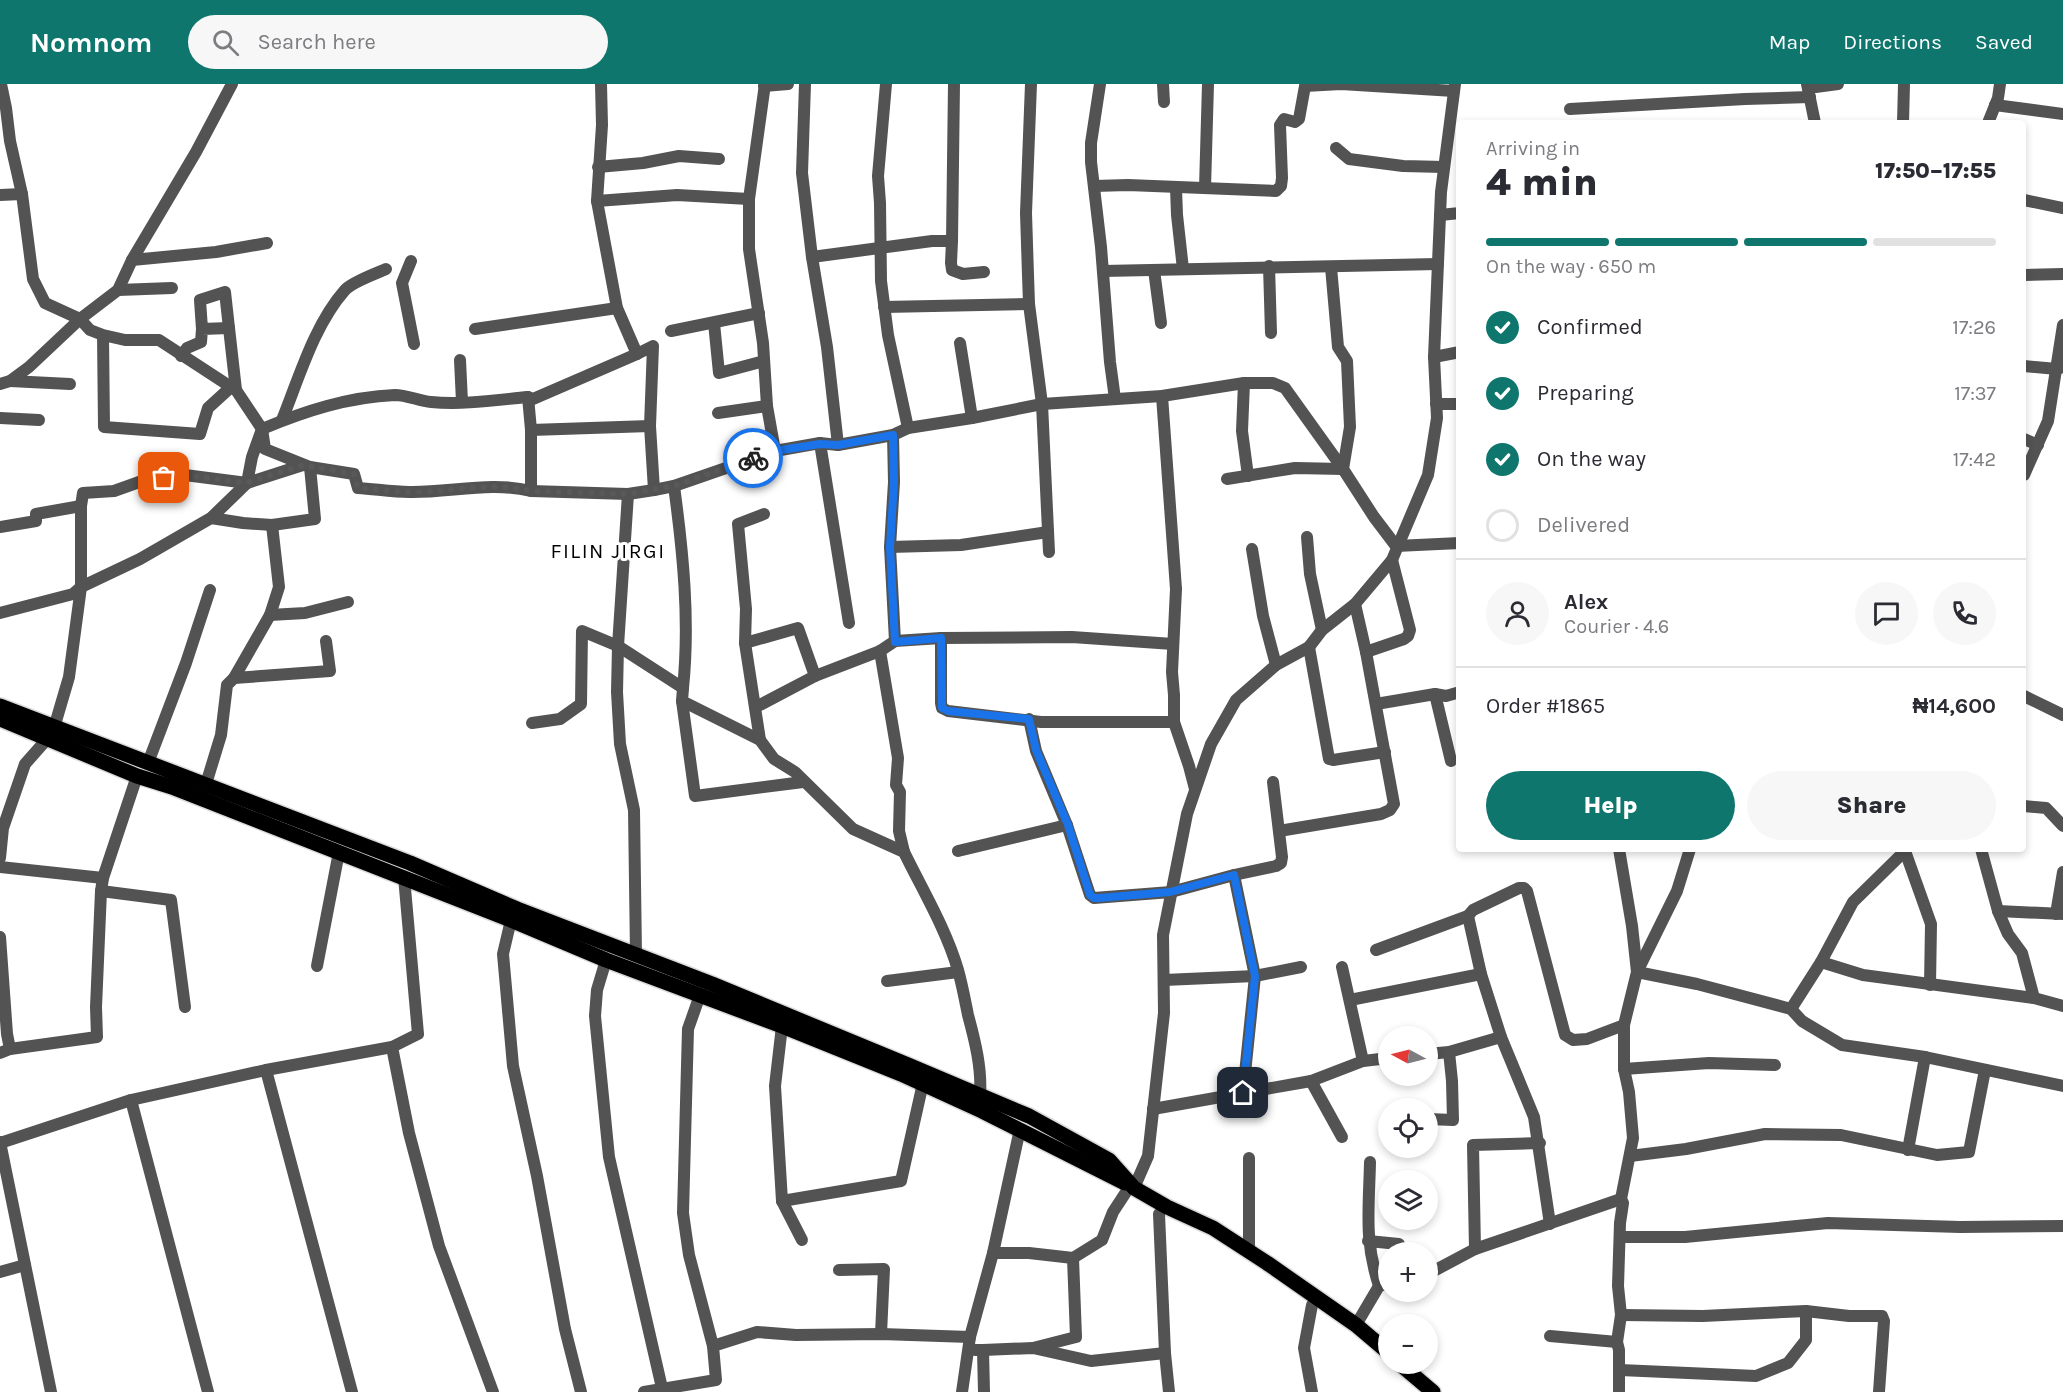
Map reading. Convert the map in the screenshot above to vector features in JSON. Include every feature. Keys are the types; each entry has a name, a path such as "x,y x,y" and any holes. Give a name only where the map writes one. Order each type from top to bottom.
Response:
{"main road":[{"path":"0,706 45,723 51,733 137,777 172,787 404,877 606,960 782,1026 923,1083 1132,1187 1167,1208 1213,1228 1356,1325 1378,1344"},
{"path":"0,719 148,762 206,784 410,863 517,909 897,1060 1029,1116 1109,1160 1159,1215 1209,1233 1264,1268 1378,1355"},
{"path":"246,816 254,803"},
{"path":"1401,1374 1420,1392"},
{"path":"1412,1374 1433,1392"}],"street":[{"path":"1,84 6,108 5,140 22,194 33,279 45,303 80,319 90,330 103,335 125,340 159,340 233,389 262,429 265,449 307,466 354,474 358,488 409,492 467,488 519,488 531,491 628,494 674,486 775,451 820,444 838,445 893,435 908,428 1042,404 1162,396 1244,383 1273,382 1285,388 1396,546"},
{"path":"5,382 28,367 80,319 118,290 132,260 196,152 232,84"},
{"path":"601,84 602,125 597,201 617,308 637,354"},
{"path":"775,451 767,406 765,361 749,249 749,199 764,85 788,84"},
{"path":"805,84 802,173 812,257 827,348 838,445"},
{"path":"886,84 878,176 881,281 888,335 908,428"},
{"path":"954,84 952,270 963,274 984,272"},
{"path":"1031,84 1026,213 1029,304 1042,404 1049,552"},
{"path":"1100,84 1091,143 1115,399"},
{"path":"1163,84 1164,102"},
{"path":"1205,188 1208,84"},
{"path":"993,1253 1029,1253 1073,1258 1102,1240 1113,1212 1132,1187 1148,1156 1164,1013 1163,935 1170,892 1187,814 1210,744 1236,700 1276,665 1309,647 1322,630 1354,604 1392,560 1428,475 1437,418 1434,357 1440,215 1454,88 1341,84 1305,86 1299,119 1295,122 1284,119 1280,125 1281,186 1276,191 1128,185 1094,186"},
{"path":"1570,110 1745,99 1838,84"},
{"path":"1903,120 1905,84"},
{"path":"1989,120 2000,84"},
{"path":"1808,90 1814,120"},
{"path":"1995,105 2063,114"},
{"path":"1336,148 1349,159 1403,166 1444,167"},
{"path":"598,166 643,163 679,156 719,159"},
{"path":"1176,188 1183,269"},
{"path":"0,195 22,194"},
{"path":"597,201 677,195 749,199"},
{"path":"2026,200 2063,208"},
{"path":"1440,215 1456,213"},
{"path":"812,257 952,241"},
{"path":"132,260 216,252 267,243"},
{"path":"411,261 402,284 414,344"},
{"path":"1103,271 1438,264"},
{"path":"1269,266 1271,333"},
{"path":"1331,267 1338,347 1347,361 1350,427 1343,469"},
{"path":"282,420 323,324 346,289 386,269"},
{"path":"1154,270 1161,323"},
{"path":"2026,275 2063,273 2063,287"},
{"path":"118,290 172,288"},
{"path":"181,356 187,348 201,342 200,300 225,291 233,389"},
{"path":"884,307 1029,304"},
{"path":"475,328 617,308"},
{"path":"671,331 759,313"},
{"path":"714,323 719,373 765,361"},
{"path":"2026,471 2058,396 2063,326"},
{"path":"202,329 229,328"},
{"path":"103,335 104,427 200,434 208,408 233,389"},
{"path":"960,343 972,418"},
{"path":"0,613 73,594 81,587 140,559 211,518 246,483 262,429 282,420 348,400 398,395 430,402 528,397 533,399 653,346 650,426 654,490"},
{"path":"1434,357 1456,353"},
{"path":"460,360 462,402"},
{"path":"2026,366 2060,368"},
{"path":"5,382 70,384"},
{"path":"1244,383 1242,431 1248,476"},
{"path":"1162,396 1176,589 1173,644 1174,722 1195,790"},
{"path":"528,397 531,430 531,491"},
{"path":"1436,404 1456,404"},
{"path":"718,413 767,406"},
{"path":"0,418 39,420"},
{"path":"531,430 650,426"},
{"path":"893,435 894,482 890,547 895,642"},
{"path":"2026,440 2038,445"},
{"path":"820,444 849,623"},
{"path":"0,858 3,828 25,764 51,733 69,677 81,587 83,493 114,491 142,481 185,475 246,483 307,466"},
{"path":"211,518 272,525 315,519 307,466"},
{"path":"1227,479 1295,468 1343,469"},
{"path":"674,486 683,578 686,654 682,701 695,796 803,782"},
{"path":"628,494 617,692 620,744 634,810 636,955"},
{"path":"0,527 36,521 36,514 81,506"},
{"path":"760,740 745,643 746,609 738,524 764,514"},
{"path":"206,784 220,735 227,685 234,678 270,615 279,587 272,525"},
{"path":"890,547 961,545 1048,532"},
{"path":"1307,537 1310,574 1322,630"},
{"path":"1396,546 1456,543"},
{"path":"1252,549 1263,616 1276,665"},
{"path":"1366,652 1404,639 1410,630 1392,560"},
{"path":"148,762 186,663 210,590"},
{"path":"270,615 305,613 348,602"},
{"path":"1279,831 1380,814 1390,810 1394,804 1366,652 1354,604"},
{"path":"745,643 798,628 815,676"},
{"path":"532,723 560,719 581,704 582,631 618,646 683,688"},
{"path":"756,707 815,676 880,651 895,642 941,638 1072,637 1173,644"},
{"path":"941,638 942,708 948,711 1041,722 1174,722"},
{"path":"234,678 330,671 326,641"},
{"path":"1309,647 1329,759 1385,752"},
{"path":"880,651 898,758 896,785 900,792 899,831 904,852 942,930 958,972 974,1032 980,1096"},
{"path":"1376,704 1435,694 1446,696 1456,693"},
{"path":"1435,694 1450,761"},
{"path":"2026,697 2063,715"},
{"path":"682,701 760,740 774,759 795,772 853,829 904,852"},
{"path":"1029,719 1036,750 1068,825 1090,895 1094,898 1170,892 1281,863 1273,782"},
{"path":"0,937 7,1034 5,1051 97,1036 100,891 137,777"},
{"path":"2026,806 2046,808 2063,826"},
{"path":"958,851 1068,825"},
{"path":"317,966 339,852"},
{"path":"1620,852 1637,972"},
{"path":"1619,1392 1620,1370 1617,1342 1621,1315 1618,1286 1623,1203 1621,1199 1633,1138 1629,1092 1624,1069 1624,1025 1637,972 1677,891 1689,852"},
{"path":"1791,1009 1821,962 1853,902 1904,852"},
{"path":"1907,852 1931,924 1930,985"},
{"path":"1982,852 1998,910 2008,934 2022,953 2034,998"},
{"path":"0,867 103,878"},
{"path":"1998,910 2059,914 2063,872"},
{"path":"1234,875 1255,976 1243,1093"},
{"path":"51,1392 0,1142 131,1100 266,1070 392,1047 418,1034 404,877"},
{"path":"1376,950 1468,916 1473,910 1519,888 1524,888 1527,891 1565,1035 1573,1040 1587,1039 1624,1025"},
{"path":"100,891 171,900 185,1007"},
{"path":"1468,916 1481,974 1501,1037 1534,1117 1540,1143 1550,1224"},
{"path":"511,920 504,954 513,1066 537,1176 565,1329 581,1392"},
{"path":"606,960 597,990 596,1016 609,1157 662,1388"},
{"path":"1821,962 1863,975 2034,998 2063,1005"},
{"path":"1164,980 1255,976 1301,967"},
{"path":"1342,967 1363,1061"},
{"path":"887,981 958,972"},
{"path":"1637,972 1697,984 1791,1009 1802,1021 1842,1045 1925,1057 2063,1086"},
{"path":"1350,1000 1481,974"},
{"path":"644,1392 716,1380 713,1346 689,1255 682,1213 688,1029 700,995"},
{"path":"782,1026 775,1086 782,1201 802,1240"},
{"path":"1438,1053 1501,1037"},
{"path":"392,1047 409,1133 439,1246 493,1392"},
{"path":"1438,1119 1453,1120 1449,1052"},
{"path":"1908,1149 1925,1057"},
{"path":"1153,1109 1311,1081 1363,1061 1378,1059"},
{"path":"1624,1069 1709,1063 1775,1065"},
{"path":"266,1070 352,1392"},
{"path":"1630,1156 1686,1149 1765,1134 1841,1136 1937,1155 1969,1152 1985,1070"},
{"path":"1311,1081 1342,1137"},
{"path":"782,1201 901,1181 923,1083"},
{"path":"131,1100 208,1392"},
{"path":"962,1392 970,1337 993,1253 1020,1130"},
{"path":"1475,1249 1473,1145 1540,1143"},
{"path":"1249,1158 1249,1251"},
{"path":"1370,1162 1368,1241 1378,1268"},
{"path":"1438,1269 1475,1249 1621,1199"},
{"path":"1159,1215 1169,1392"},
{"path":"1620,1237 1685,1237 1828,1222 1959,1227 2063,1226"},
{"path":"1368,1241 1378,1242"},
{"path":"969,1350 1033,1348 1076,1337 1073,1258"},
{"path":"0,1272 25,1265"},
{"path":"839,1270 884,1269 881,1334"},
{"path":"1356,1325 1378,1293"},
{"path":"1312,1305 1304,1348 1312,1392"},
{"path":"1621,1315 1703,1316 1806,1311 1849,1316 1882,1316 1884,1321 1879,1392"},
{"path":"1620,1370 1755,1376 1788,1363 1806,1341 1806,1311"},
{"path":"713,1346 758,1332 796,1335 881,1334 970,1337"},
{"path":"1550,1336 1617,1342"},
{"path":"1033,1348 1091,1361 1165,1353"},
{"path":"983,1350 984,1392"}],"way so far":[{"path":"164,478 185,475 246,483 303,465 354,474 358,488 409,492 467,488 519,488 531,491 628,494 674,486 753,458"}],"district":[{"name":"FILIN JIRGI","path":"608,551"}],"route":[{"path":"753,458 775,451 820,444 838,445 893,435 894,482 890,547 895,642 941,638 942,708 948,711 1029,719 1036,750 1068,825 1090,895 1099,898 1170,892 1234,875 1255,976 1243,1093"}]}
